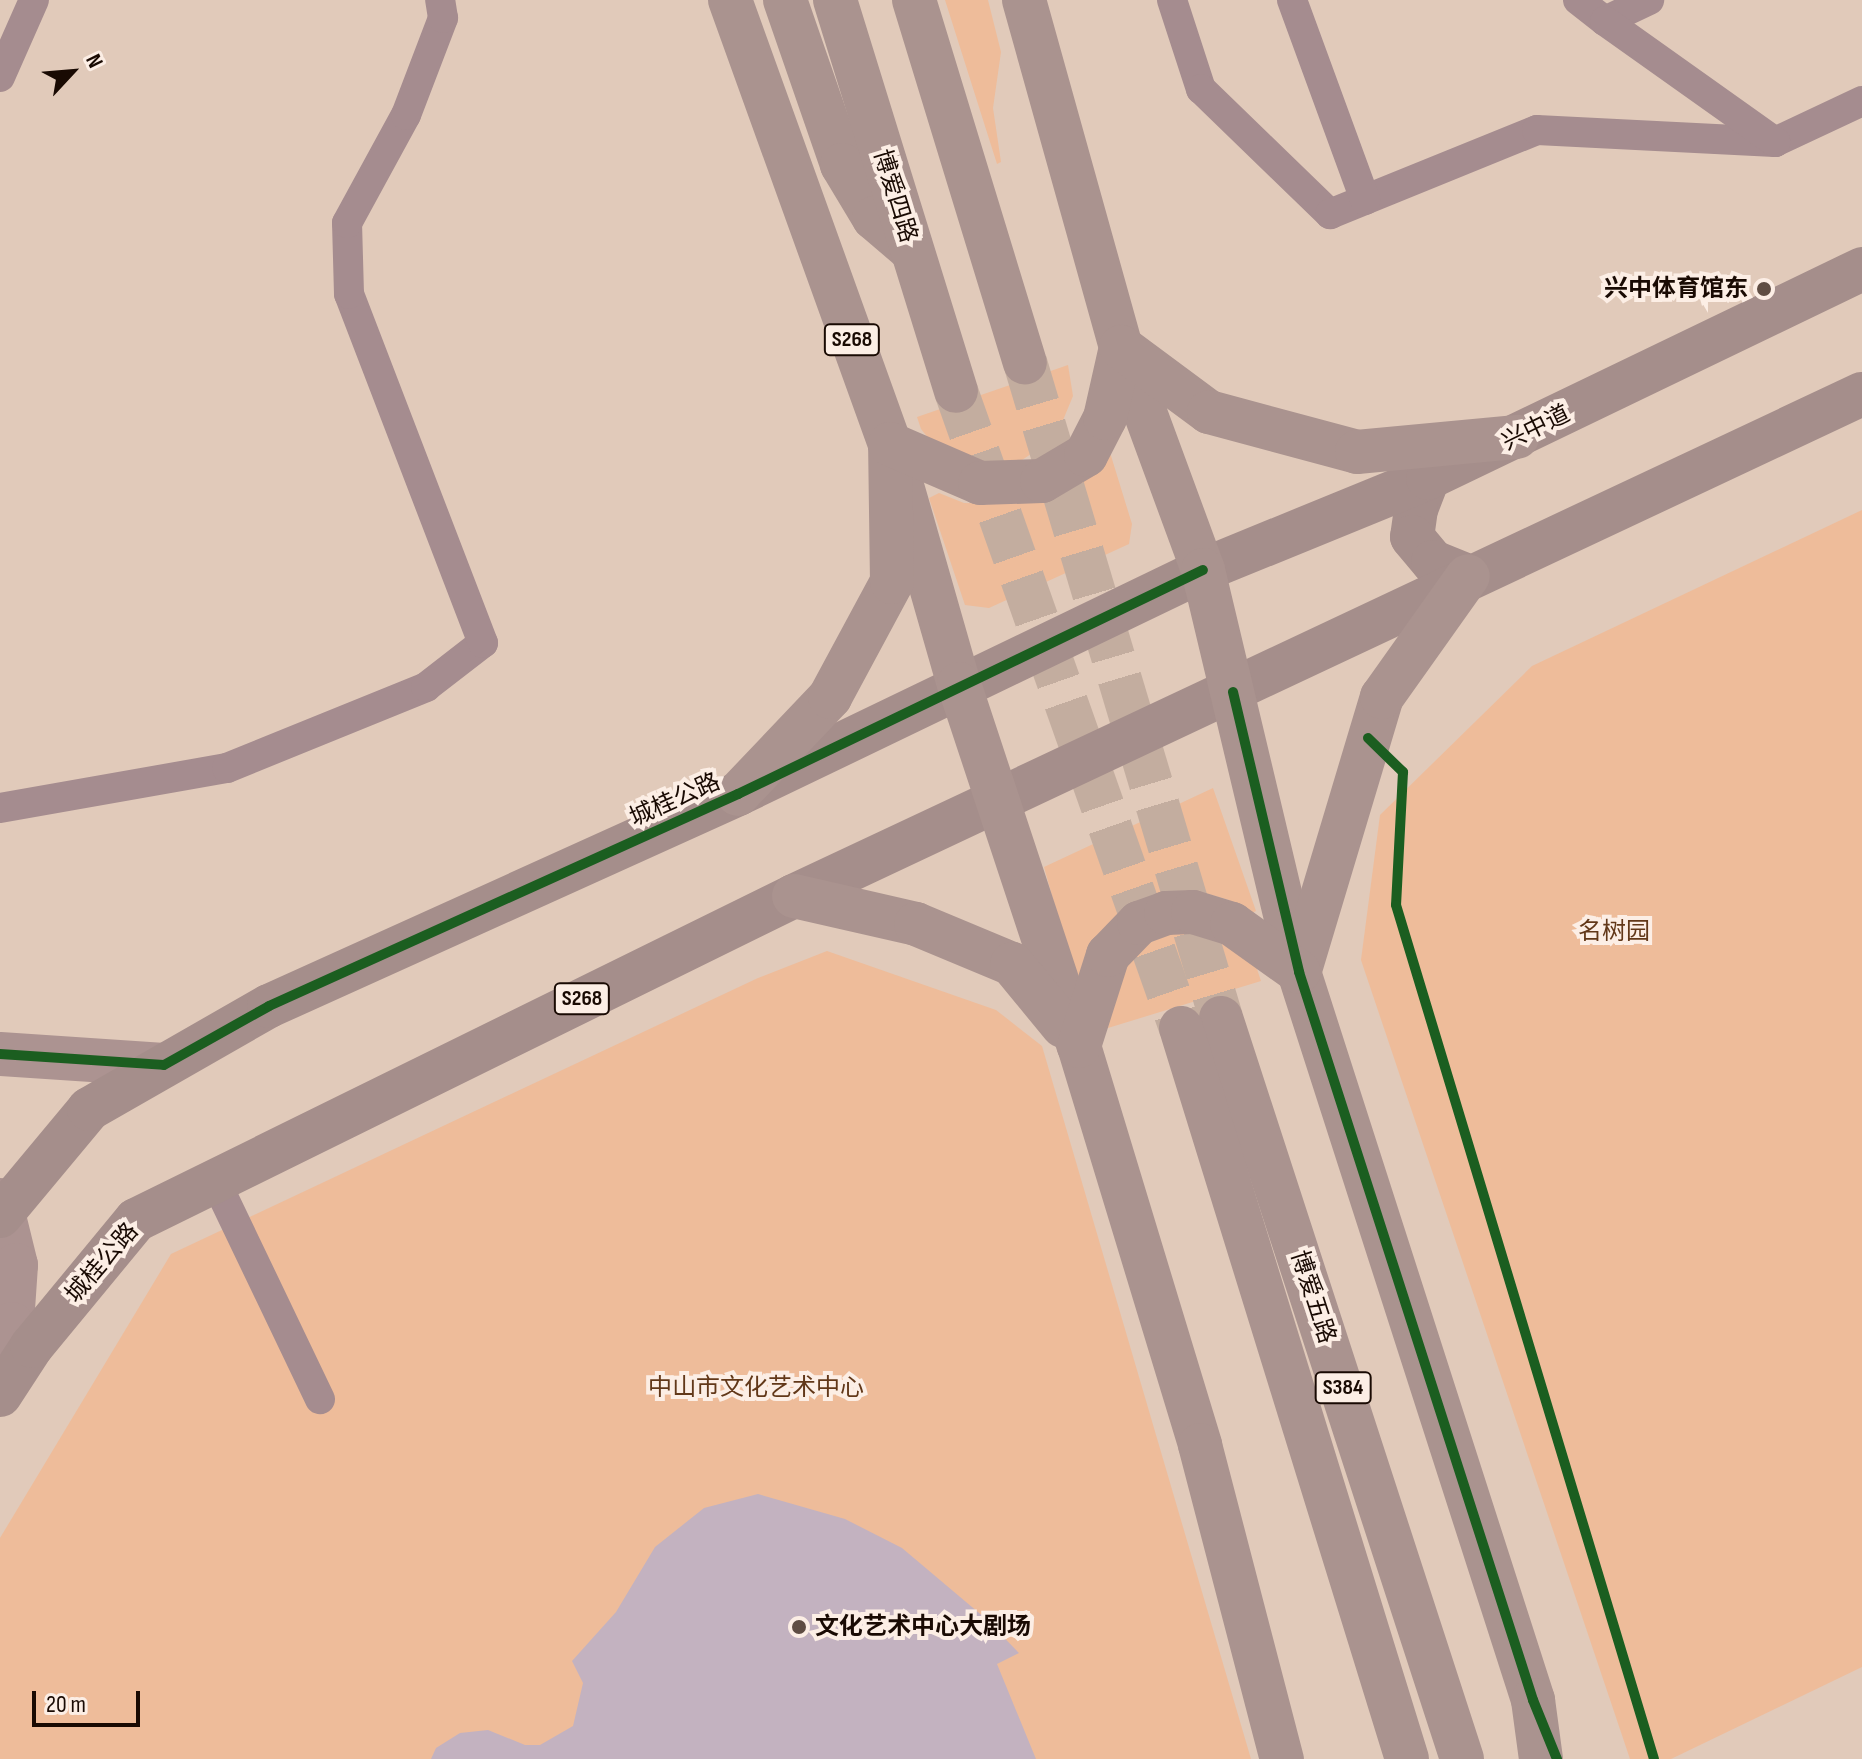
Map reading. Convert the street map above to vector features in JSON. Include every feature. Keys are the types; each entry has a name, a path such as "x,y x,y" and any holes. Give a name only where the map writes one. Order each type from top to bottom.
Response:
{"highway":[{"name":"S268","path":"730,0 890,444 959,684 998,800"},
{"path":"785,0 842,165 874,218 912,251"},
{"name":"博爱四路","path":"835,0 956,391"},
{"path":"914,0 1025,362"},
{"path":"1024,0 1121,347 1203,570 1299,972 1533,1700 1541,1759"},
{"path":"890,444 980,483 1042,481 1086,455 1105,418 1121,347"},
{"path":"1121,347 1209,412 1357,452 1517,437"},
{"name":"S268","path":"738,794 830,697 892,582 890,444"},
{"path":"1299,972 1382,697 1468,576"},
{"path":"998,800 1079,1046 1200,1445 1282,1759"},
{"path":"794,896 916,924 1012,964 1079,1046"},
{"path":"1079,1046 1108,955 1139,923 1166,913 1193,912 1232,924 1299,972"},
{"name":"博爱五路","path":"1407,1759 1201,1023 1462,1759"}],"main road":[{"name":"兴中道","path":"1203,570 1428,478 1862,269"},
{"path":"1233,692 1468,576 1862,394"},
{"path":"1428,478 1416,509 1412,537 1433,562 1468,576"},
{"name":"城桂公路","path":"2,1208 89,1109 269,1006 738,794 959,684 1203,570"},
{"name":"城桂公路","path":"0,1395 32,1346 136,1220 794,896 1233,692"},
{"path":"0,1054 164,1065"},
{"path":"0,1353 12,1324 16,1265 2,1208"},
{"path":"1533,1700 1557,1759"}],"street":[{"path":"0,77 34,0"},
{"path":"0,808 227,768 426,687 483,643 349,294 347,223 406,115 443,18 440,0"},
{"path":"1172,0 1201,89 1330,214 1537,130 1775,142 1862,101"},
{"path":"1292,0 1365,200"},
{"path":"1578,0 1775,142"},
{"path":"1605,21 1649,0"},
{"path":"215,1180 320,1399"}],"green space":[{"path":"945,0 988,0 1001,52 993,108 1001,162 997,164"},
{"path":"1068,365 1073,396 1061,425 1040,448 1019,462 997,468 929,439 921,429 917,417"},
{"path":"1104,433 1132,524 1129,544 989,608 965,605 929,498 939,493 964,503 1002,504"},
{"name":"名树园","path":"1862,510 1862,1667 1671,1759 1630,1759 1361,960 1380,815 1532,666"},
{"path":"1213,788 1256,911 1248,915 1229,900 1198,891 1078,989 1044,867"},
{"path":"1199,929 1256,966 1261,981 1108,1028 1113,986 1135,951 1162,936"},
{"name":"中山市文化艺术中心","path":"827,951 996,1010 1042,1046 1251,1759 0,1759 0,1538 171,1254 758,978"}],"building":[{"name":"文化艺术中心大剧场","path":"758,1494 845,1519 902,1548 985,1618 1019,1653 997,1664 1036,1759 431,1759 436,1748 460,1733 488,1730 525,1745 540,1745 573,1726 583,1683 572,1661 616,1612 655,1547 704,1508"}],"tunnel":[{"path":"1025,362 1221,1018"},
{"path":"956,391 1181,1028"}],"cycle path":[{"path":"0,1054 164,1065 269,1006 738,794 1203,570"},
{"path":"1233,692 1299,972 1533,1700 1557,1759"},
{"path":"1368,738 1403,772 1396,905 1654,1759"}],"place":[{"name":"兴中体育馆东","path":"1764,289"},
{"name":"文化艺术中心大剧场","path":"799,1627"}]}
